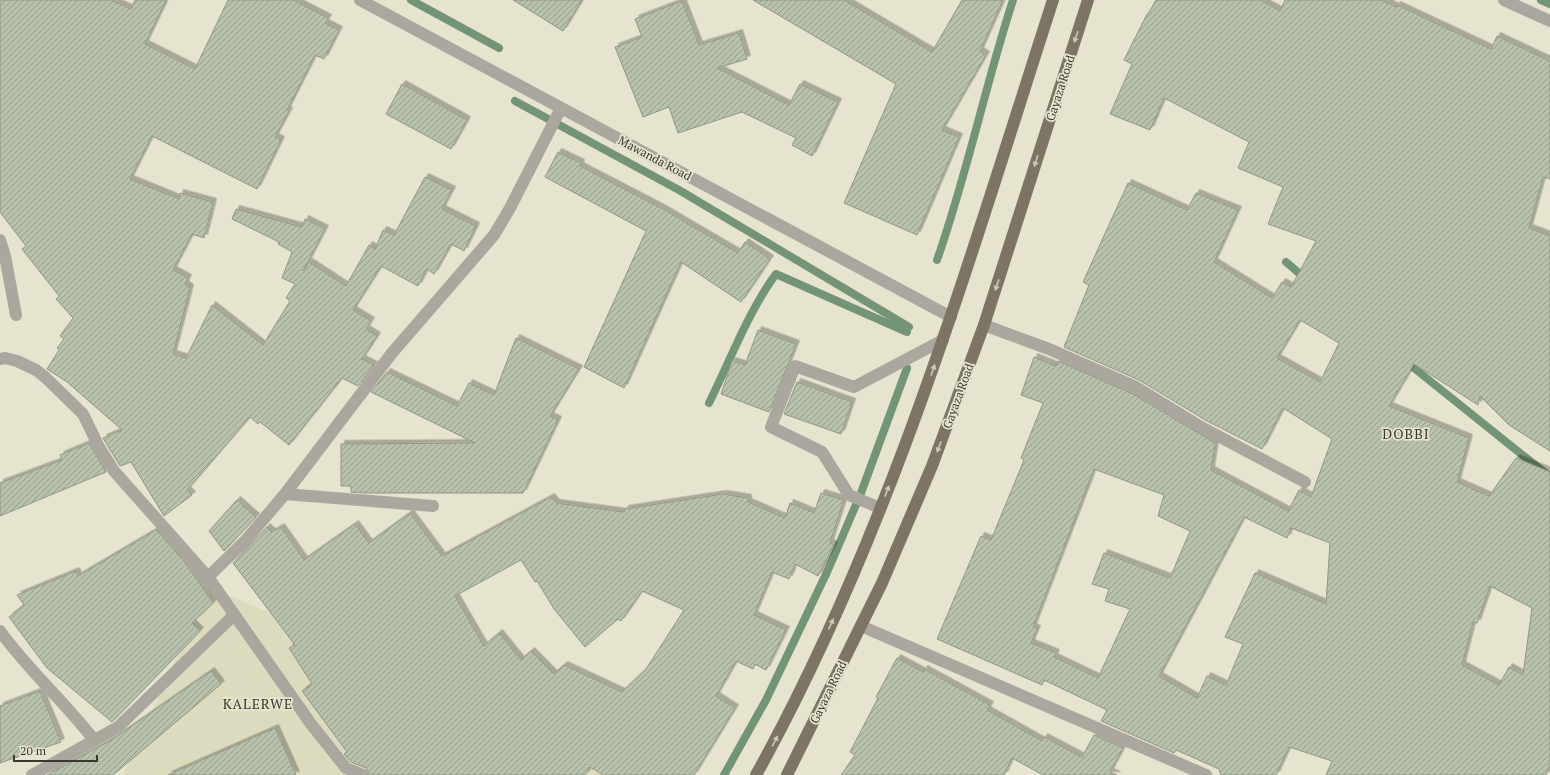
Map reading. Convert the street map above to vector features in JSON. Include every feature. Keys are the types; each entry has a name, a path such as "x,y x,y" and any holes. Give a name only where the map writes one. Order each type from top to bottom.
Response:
{"main road":[{"path":"756,775 815,659 880,508 951,317 1053,0"},
{"name":"Gayaza Road","path":"788,775 882,583 932,466 984,325 1088,0"}],"street":[{"name":"Mawanda Road","path":"360,0 951,317"},
{"path":"1504,0 1550,21"},
{"path":"208,577 246,540 285,494 392,352 494,235 510,208 561,108"},
{"path":"0,240 5,256 16,316"},
{"path":"984,325 1136,387 1203,428 1305,482"},
{"path":"880,508 849,495 822,452 771,427 795,366 854,387 943,340"},
{"path":"0,359 5,358 17,361 36,370 83,414 99,447 114,471 208,577 234,616 269,662 312,724 346,768 362,775"},
{"path":"285,494 433,506"},
{"path":"32,775 118,727 234,616"},
{"path":"861,626 1206,775"},
{"path":"0,631 30,668 76,716 94,740"}],"shaded area":[{"path":"209,586 407,674 618,775 123,775"}],"building":[{"path":"0,0 111,0 131,9 135,0 166,0 145,44 195,69 228,0 293,0 328,18 325,23 339,30 324,59 315,55 275,137 281,140 257,189 152,136 130,179 179,199 180,193 213,202 204,238 192,234 173,270 188,278 185,284 190,288 173,354 186,358 212,305 263,345 290,301 286,298 295,284 282,278 292,252 278,244 279,242 232,219 236,209 302,227 305,219 325,229 303,271 309,262 346,286 369,245 375,249 383,230 394,235 425,177 452,190 442,209 476,226 464,251 451,244 434,274 427,269 418,286 381,266 353,310 371,321 366,329 377,336 362,359 374,365 358,386 342,378 289,445 260,422 258,424 250,417 187,490 192,495 164,516 131,462 120,466 103,438 122,430 67,382 47,369 59,350 57,348 64,339 60,336 73,318 56,299 59,296 22,249 26,246 0,212"},
{"path":"513,0 582,0 563,31"},
{"path":"753,0 844,0 932,52 962,0 1003,0 980,51 986,55 942,130 959,137 917,235 844,203 896,84"},
{"path":"1156,0 1260,0 1280,11 1285,0 1381,0 1396,7 1397,5 1491,49 1497,36 1550,61 1550,179 1543,177 1529,228 1550,236 1550,451 1509,425 1480,396 1478,405 1414,364 1389,406 1469,438 1457,482 1489,496 1516,458 1550,472 1550,763 1546,775 1326,775 1332,761 1289,747 1276,775 1221,775 1219,769 1176,750 1174,753 1101,721 1107,710 1044,680 1042,685 937,639 981,536 991,540 1024,460 1021,458 1043,403 1021,395 1034,357 1056,366 1058,361 1133,394 1215,443 1211,470 1288,511 1299,490 1311,497 1332,439 1283,408 1262,449 1207,421 1139,380 1064,347 1089,285 1083,282 1128,183 1187,210 1196,193 1238,210 1214,262 1272,298 1282,282 1291,287 1316,241 1268,224 1283,187 1238,168 1249,142 1164,98 1150,130 1110,114 1132,64 1124,60","holes":["1300,320 1339,343 1320,382 1277,358","1094,469 1164,495 1158,516 1190,531 1170,578 1104,553 1092,584 1109,589 1105,601 1130,609 1098,678 1054,657 1056,653 1031,643 1037,629 1033,627","1244,517 1287,538 1291,528 1330,543 1326,604 1255,573 1225,637 1243,644 1226,685 1207,676 1197,698 1159,676","1490,586 1532,608 1523,675 1509,667 1499,685 1462,665 1473,622 1477,623"]},
{"path":"682,1 699,45 739,33 747,59 717,68 789,105 800,84 838,102 812,156 792,145 796,138 742,112 678,133 669,107 643,117 615,47 642,37 635,19"},
{"path":"402,84 467,120 451,149 386,114"},
{"path":"558,152 581,163 580,166 661,208 738,253 745,242 770,259 741,302 681,262 624,388 584,367 646,231 545,177"},
{"path":"758,330 796,344 769,412 721,394 732,361 745,365"},
{"path":"516,338 579,369 550,416 558,420 523,493 364,493 351,492 351,486 341,486 341,444 475,443 371,392 387,372 457,406 469,383 494,395"},
{"path":"797,382 852,402 841,434 784,414"},
{"path":"89,443 106,472 0,516 0,483 62,460 60,455"},
{"path":"821,493 844,500 830,543 834,545 818,576 795,564 789,579 772,572 754,615 786,630 766,670 755,664 753,669 736,661 716,696 735,708 694,775 603,775 590,767 585,775 370,775 366,768 351,762 344,754 347,752 302,691 312,684 289,648 295,645 233,563 267,527 272,532 281,527 304,560 355,524 369,543 410,513 442,556 551,497 556,503 624,512 625,509 723,494 748,498 748,502 785,518 790,503 814,513","holes":["521,560 535,582 537,581 554,609 585,647 618,619 621,621 642,591 684,610 646,669 622,692 564,665 554,674 531,651 521,660 499,633 484,646 455,596"]},
{"path":"237,500 256,517 224,551 209,531"},
{"path":"156,530 184,561 213,603 192,623 200,631 112,722 47,668 9,617 24,605 17,595 76,571 78,576"},
{"path":"897,658 923,672 924,669 990,705 987,710 1042,741 1044,737 1082,757 1094,735 1123,748 1110,772 1117,775 1043,775 1012,758 1004,775 841,775 855,755 850,752 878,698 876,697"},
{"path":"211,671 221,684 113,775 47,775 113,739"},
{"path":"40,691 61,742 0,763 0,706"},
{"path":"275,728 296,775 168,775"}],"waterway":[{"path":"411,0 499,48"},
{"path":"937,260 958,196 1013,0"},
{"path":"1541,0 1550,4"},
{"path":"515,101 679,190 909,327"},
{"path":"1286,262 1307,280"},
{"path":"709,403 748,320 766,288 776,274 907,332"},
{"path":"1404,360 1550,477"},
{"path":"724,775 766,700 828,570 861,493 907,368"}],"district":[{"name":"DOBBI","path":"1406,433"},
{"name":"KALERWE","path":"258,703"}]}
